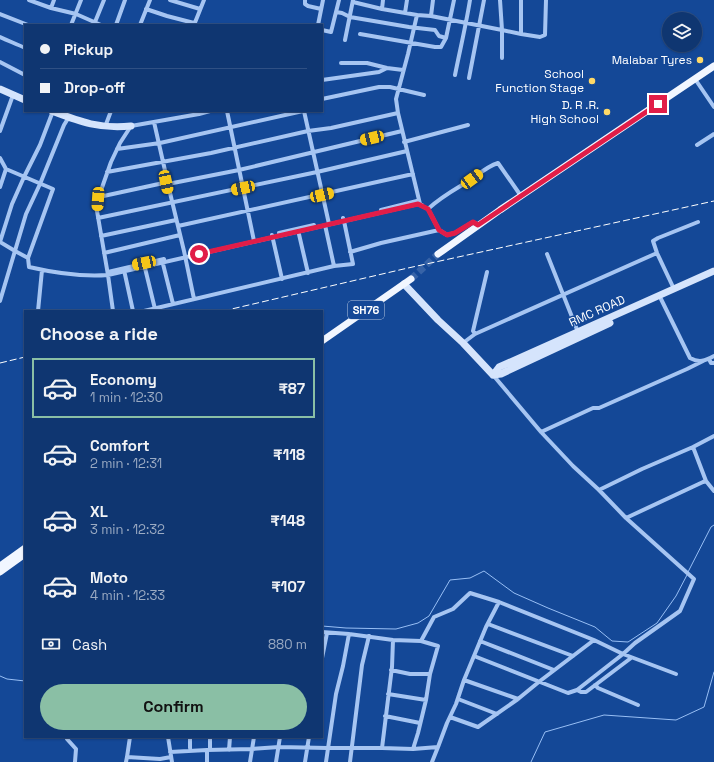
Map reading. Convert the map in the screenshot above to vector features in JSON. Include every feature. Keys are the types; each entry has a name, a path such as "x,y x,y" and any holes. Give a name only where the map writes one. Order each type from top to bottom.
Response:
{"main road":[{"path":"438,254 478,225 714,66"},
{"name":"SH76","path":"323,340 410,279"},
{"path":"0,566 24,549"},
{"path":"0,572 24,555"}],"street":[{"path":"30,0 51,8 76,14 99,24"},
{"path":"51,8 54,0"},
{"path":"71,24 81,0"},
{"path":"95,22 104,0"},
{"path":"116,24 125,0"},
{"path":"140,24 150,0"},
{"path":"170,0 200,9"},
{"path":"146,9 194,24 204,0"},
{"path":"305,0 306,5 321,9"},
{"path":"318,24 323,0"},
{"path":"323,30 332,32 339,0"},
{"path":"382,9 383,0"},
{"path":"405,13 407,0"},
{"path":"431,16 433,0"},
{"path":"360,34 441,47 446,38 454,0"},
{"path":"455,75 470,0"},
{"path":"469,78 484,0"},
{"path":"500,0 502,58"},
{"path":"520,0 521,34"},
{"path":"345,40 353,1 382,9 450,19 540,37 545,35 546,0"},
{"path":"336,12 350,17 435,30 439,36 446,38"},
{"path":"0,14 25,24"},
{"path":"417,15 396,99 404,142 419,201 420,204 428,209 439,230 447,235 455,233 473,222 478,225"},
{"path":"0,37 24,48"},
{"path":"0,62 24,74"},
{"path":"341,63 367,63 403,70"},
{"path":"323,80 379,72 387,68"},
{"path":"695,79 714,106"},
{"path":"323,99 380,87 398,88 424,95"},
{"path":"0,90 24,100"},
{"path":"0,131 13,95"},
{"path":"28,258 15,252 0,242 12,204 40,145 52,112"},
{"path":"55,112 85,123 116,128 206,112"},
{"path":"105,127 111,112"},
{"path":"227,112 253,240"},
{"path":"117,149 159,143 299,112"},
{"path":"304,112 322,195 334,266"},
{"path":"108,172 163,163 398,113"},
{"path":"0,301 26,214 64,125 69,117"},
{"path":"153,122 194,300"},
{"path":"404,142 468,124"},
{"path":"114,310 97,211 99,197 111,162 120,143 131,126"},
{"path":"99,197 239,170 402,131"},
{"path":"698,145 714,134"},
{"path":"98,218 317,172 407,151"},
{"path":"0,158 6,169 53,189 28,258 29,267 69,274 95,276 124,270 327,224 419,201"},
{"path":"428,209 454,189 498,163 521,196"},
{"path":"0,187 6,169"},
{"path":"178,226 413,174"},
{"path":"343,220 418,204 428,209"},
{"path":"175,220 178,226 179,236"},
{"path":"101,236 175,220"},
{"path":"150,310 334,266 353,264 343,220"},
{"path":"674,289 657,253 654,241 698,222"},
{"path":"298,230 308,273"},
{"path":"350,252 381,243 439,230"},
{"path":"104,253 179,236"},
{"path":"272,236 282,279"},
{"path":"463,343 475,334 657,253"},
{"path":"547,254 578,332"},
{"path":"162,261 173,304"},
{"path":"144,265 155,309"},
{"path":"38,310 42,270"},
{"path":"124,270 133,310"},
{"path":"475,334 473,331 487,272"},
{"name":"RMC ROAD","path":"493,375 499,367 714,272"},
{"name":"RMC ROAD","path":"493,375 501,374 714,275"},
{"path":"404,284 493,375 541,432 573,466 626,518 694,579 680,611 635,643 576,690 568,693 474,656"},
{"path":"661,299 690,358 696,361 703,361"},
{"path":"541,432 593,408 599,408 688,369 714,356"},
{"path":"709,359 712,363 714,363"},
{"path":"599,490 714,436"},
{"path":"693,446 706,481 714,491"},
{"path":"626,518 706,481"},
{"path":"421,641 434,617 453,609 470,593 500,602 594,640 632,658 676,674"},
{"path":"432,762 480,641 500,602"},
{"path":"488,624 573,656"},
{"path":"323,632 369,636 392,640 421,641 438,646 413,749"},
{"path":"323,653 327,633"},
{"path":"326,762 336,694 349,634"},
{"path":"350,762 362,665 369,636"},
{"path":"382,748 391,670 392,640"},
{"path":"450,717 478,727 518,699 594,640"},
{"path":"480,641 554,670"},
{"path":"576,690 586,692 632,658"},
{"path":"391,670 410,674 430,674"},
{"path":"464,680 518,699"},
{"path":"595,685 598,688 638,705"},
{"path":"388,694 426,700"},
{"path":"458,699 497,714"},
{"path":"385,716 420,723"},
{"path":"67,738 76,748 75,762"},
{"path":"126,762 130,738"},
{"path":"168,738 172,762"},
{"path":"190,738 190,748"},
{"path":"207,762 210,738"},
{"path":"229,750 230,738"},
{"path":"250,762 254,738"},
{"path":"276,762 280,738"},
{"path":"305,762 309,738"},
{"path":"127,757 160,759 171,754 209,749 229,750 279,747 413,749 438,746"}],"waterway":[{"path":"688,572 711,527 714,525"},
{"path":"323,626 396,629 418,623 429,616 450,580 470,578 484,571 514,593 595,627 612,641 628,642 657,623 676,596 687,575"},
{"path":"531,762 545,732 604,715 676,720 704,707 714,672"},
{"path":"0,676 7,679 24,681"}],"tunnel":[{"path":"411,279 438,254"}],"railway":[{"path":"227,310 408,268 714,201"},
{"path":"0,363 24,357"}],"place":[{"name":"Malabar Tyres","path":"700,60"},
{"name":"School Function Stage","path":"592,81"},
{"name":"D. R .R. High School","path":"607,112"}],"route":[{"path":"199,254 418,204 428,209 439,230 447,235 455,233 473,222 478,225 658,104"}]}
